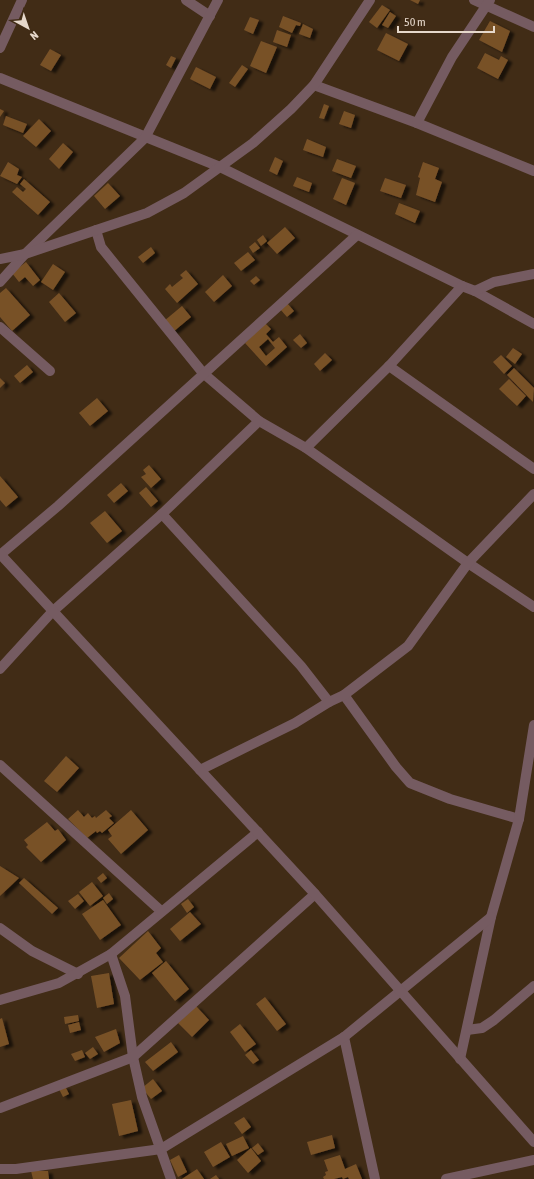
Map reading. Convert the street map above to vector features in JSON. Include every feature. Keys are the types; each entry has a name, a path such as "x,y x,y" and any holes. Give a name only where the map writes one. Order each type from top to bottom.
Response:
{"street":[{"path":"0,48 22,0"},
{"path":"186,0 210,16"},
{"path":"0,282 25,254 145,138 218,0"},
{"path":"0,259 25,254 147,213 184,192 220,167 253,143 291,109 314,84 370,0"},
{"path":"474,0 488,2 534,27"},
{"path":"417,123 452,57 488,2"},
{"path":"0,78 145,138 220,167 475,291 534,324"},
{"path":"314,84 417,123 534,171"},
{"path":"96,230 101,247 203,373 259,421 306,448 468,563 534,607"},
{"path":"358,235 203,373 58,506 0,555 315,894 534,1142"},
{"path":"475,291 494,282 534,274"},
{"path":"306,448 389,366 462,286"},
{"path":"0,327 50,371"},
{"path":"389,366 534,469"},
{"path":"0,669 52,612 162,514 259,421"},
{"path":"200,770 295,723 329,702 344,695 408,646 468,563 534,494"},
{"path":"162,514 301,666 329,702"},
{"path":"344,695 396,767 410,783 450,799 519,819"},
{"path":"460,1059 491,917 519,819 534,725"},
{"path":"0,765 161,911"},
{"path":"0,1000 59,983 78,974 110,954 258,832"},
{"path":"0,1108 133,1056 315,894"},
{"path":"0,1169 16,1169 161,1149 344,1037 491,917"},
{"path":"0,928 32,951 78,974"},
{"path":"110,954 125,996 133,1056 142,1097 171,1179"},
{"path":"467,1030 482,1028 494,1020 534,986"},
{"path":"344,1037 375,1179"},
{"path":"446,1179 534,1160"}],"building":[{"path":"410,0 420,0 418,4"},
{"path":"382,5 390,10 377,28 369,22"},
{"path":"390,12 396,16 388,28 382,25"},
{"path":"283,16 301,23 300,26 296,25 292,33 279,27"},
{"path":"250,17 259,20 253,34 244,30"},
{"path":"490,21 510,31 502,52 479,40"},
{"path":"303,24 313,29 310,38 299,34"},
{"path":"277,30 291,35 287,47 273,42"},
{"path":"386,33 408,44 399,61 377,50"},
{"path":"261,41 277,47 266,73 250,66"},
{"path":"50,49 61,55 51,71 40,65"},
{"path":"485,53 499,60 501,56 508,60 498,79 477,68"},
{"path":"171,56 176,58 171,68 166,65"},
{"path":"242,65 248,69 235,87 229,83"},
{"path":"196,67 216,77 210,89 190,79"},
{"path":"324,104 329,106 324,119 319,118"},
{"path":"0,109 4,111 0,117"},
{"path":"344,111 355,115 351,128 339,124"},
{"path":"6,116 27,124 23,133 3,125"},
{"path":"39,119 51,131 36,147 23,136"},
{"path":"307,139 326,147 323,157 303,150"},
{"path":"63,143 73,152 59,169 49,159"},
{"path":"275,157 283,161 277,175 269,171"},
{"path":"337,159 356,166 351,178 332,171"},
{"path":"8,162 19,169 17,175 22,177 17,184 0,176"},
{"path":"423,162 439,168 435,179 442,182 435,202 416,195 420,178 418,177"},
{"path":"297,177 312,183 309,192 293,186"},
{"path":"342,178 355,183 346,205 333,199"},
{"path":"385,178 406,185 401,198 380,191"},
{"path":"24,179 50,202 38,215 12,192 17,187 23,192 26,189 20,184"},
{"path":"108,183 120,196 105,209 94,196"},
{"path":"399,203 420,211 415,223 395,214"},
{"path":"285,227 295,238 277,254 267,243"},
{"path":"263,235 267,241 261,246 257,240"},
{"path":"255,242 260,248 253,253 249,247"},
{"path":"151,247 155,253 143,263 138,257"},
{"path":"248,252 255,260 241,271 234,263"},
{"path":"26,262 40,280 33,286 25,277 19,282 12,273"},
{"path":"53,264 65,272 53,290 41,282"},
{"path":"186,270 198,284 177,303 165,289 170,284 172,287 183,278 180,275"},
{"path":"223,275 232,286 214,302 205,292"},
{"path":"256,276 260,280 254,285 250,281"},
{"path":"6,288 30,315 12,331 0,317 0,293"},
{"path":"59,293 76,313 65,322 49,302"},
{"path":"287,303 294,311 287,317 280,309"},
{"path":"182,306 191,317 173,332 164,321"},
{"path":"265,323 271,329 266,334 273,342 279,337 287,347 266,366 245,343","holes":["268,339 275,348 266,356 259,347"]},
{"path":"300,334 307,343 301,348 293,340"},
{"path":"513,348 522,354 515,364 506,357"},
{"path":"325,353 332,360 320,371 314,364"},
{"path":"501,355 512,366 504,374 493,362"},
{"path":"27,365 33,372 20,383 14,376"},
{"path":"514,368 534,388 533,402 507,375"},
{"path":"0,378 5,383 0,388"},
{"path":"509,379 526,396 517,406 499,389"},
{"path":"97,398 108,411 90,426 79,413"},
{"path":"149,465 161,479 151,488 141,477 146,474 143,470"},
{"path":"0,476 18,497 6,507 0,500"},
{"path":"121,483 128,491 114,503 107,495"},
{"path":"146,487 158,501 151,507 139,493"},
{"path":"105,511 122,531 107,543 90,523"},
{"path":"66,756 79,768 57,792 44,781"},
{"path":"78,810 84,817 88,813 92,818 95,816 96,818 106,810 112,816 109,818 114,823 102,833 100,831 97,833 96,831 87,838 68,819"},
{"path":"131,810 148,830 121,854 108,839 112,836 108,830"},
{"path":"47,822 55,831 58,829 66,840 41,862 26,847 28,845 24,840"},
{"path":"0,866 19,878 0,896"},
{"path":"103,873 107,878 101,883 97,878"},
{"path":"24,878 58,908 52,914 19,883"},
{"path":"92,882 103,896 90,906 79,892"},
{"path":"109,893 113,899 107,904 103,898"},
{"path":"78,894 84,901 75,909 68,901"},
{"path":"188,899 194,907 187,913 181,904"},
{"path":"103,900 121,925 100,940 82,914"},
{"path":"190,912 201,924 180,941 170,929"},
{"path":"148,931 161,948 156,953 163,962 140,980 119,958"},
{"path":"166,961 189,989 175,1001 152,973"},
{"path":"109,973 114,1004 97,1008 91,976"},
{"path":"265,997 286,1024 277,1031 256,1004"},
{"path":"196,1006 209,1020 192,1037 178,1023"},
{"path":"78,1015 79,1021 65,1024 64,1017"},
{"path":"2,1018 9,1044 0,1047 0,1019"},
{"path":"79,1022 81,1030 70,1033 68,1025"},
{"path":"240,1024 256,1044 245,1052 230,1032"},
{"path":"116,1029 120,1043 104,1052 95,1037"},
{"path":"171,1042 178,1052 153,1071 145,1062"},
{"path":"93,1047 98,1054 90,1059 85,1053"},
{"path":"82,1050 85,1057 75,1061 71,1054"},
{"path":"251,1050 259,1060 253,1064 245,1055"},
{"path":"153,1079 162,1091 151,1099 142,1088"},
{"path":"65,1086 69,1094 63,1097 59,1089"},
{"path":"131,1100 138,1131 119,1136 112,1104"},
{"path":"244,1117 251,1127 242,1134 234,1123"},
{"path":"332,1135 335,1148 311,1155 307,1142"},
{"path":"243,1136 249,1148 232,1156 226,1144"},
{"path":"221,1142 230,1157 213,1167 204,1152"},
{"path":"258,1143 264,1151 258,1155 252,1148"},
{"path":"251,1148 261,1161 248,1173 237,1160"},
{"path":"179,1155 187,1172 178,1177 170,1160"},
{"path":"340,1155 345,1169 356,1164 362,1179 349,1179 348,1177 343,1179 342,1177 324,1179 323,1177 326,1175 325,1172 328,1171 324,1160"},
{"path":"197,1169 204,1179 182,1179"},
{"path":"31,1171 48,1171 49,1179 33,1179"},
{"path":"216,1175 219,1179 210,1179"}]}
